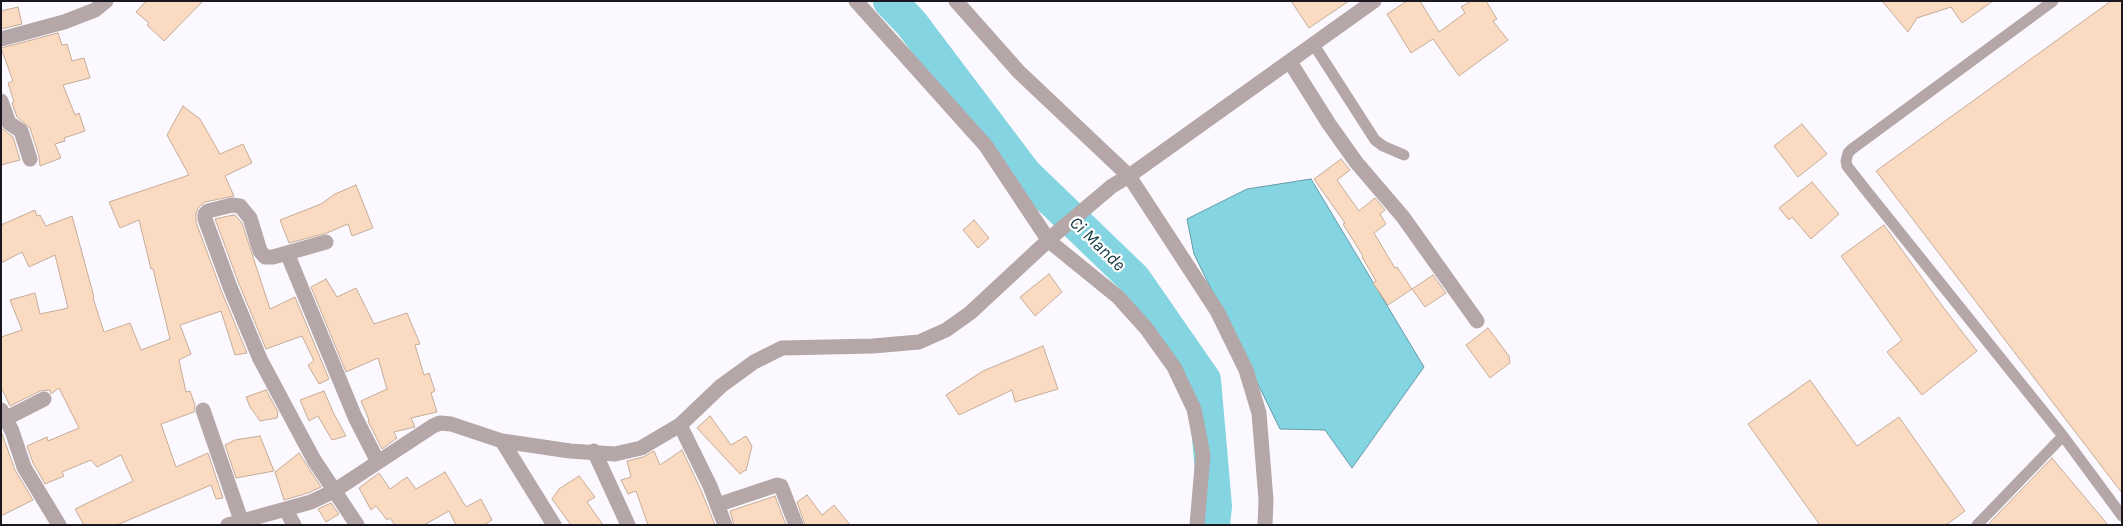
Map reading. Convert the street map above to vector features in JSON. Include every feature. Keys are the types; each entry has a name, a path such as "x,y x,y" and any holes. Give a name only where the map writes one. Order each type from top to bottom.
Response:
{"street":[{"path":"1,39 72,19 95,10 106,1"},
{"path":"856,1 986,146 1052,238 1118,298 1146,328 1174,367 1194,409 1203,455 1196,525"},
{"path":"956,1 1019,72 1129,176 1217,311 1246,370 1259,413 1266,500 1265,525"},
{"path":"203,410 234,522 286,510 311,502 334,491 440,423 452,424 502,441 570,451 615,454 641,448 680,425 721,386 754,362 782,348 873,346 919,342 946,330 970,313 1112,186 1129,176 1374,1"},
{"path":"1290,62 1329,124 1356,162 1403,217 1477,321"},
{"path":"1,101 9,123 21,131 30,159"},
{"path":"326,242 273,257 266,257 260,252 250,218 240,206 232,205 208,211 205,214 205,219 230,287 260,359 314,460 357,525"},
{"path":"287,253 355,417 378,462"},
{"path":"44,400 3,416 24,467 59,525"},
{"path":"680,425 710,486 725,525"},
{"path":"502,441 554,525"},
{"path":"594,452 628,525"},
{"path":"717,505 777,485 781,486 796,525"},
{"path":"286,510 294,525"}],"lane":[{"path":"2053,1 1852,149 1848,153 1846,161 1847,166 1865,190 2063,436 2122,516"},
{"path":"1314,45 1375,140 1383,146 1404,155"},
{"path":"1978,525 2063,436"}],"water":[{"path":"1311,179 1424,367 1352,468 1325,430 1280,429 1194,254 1187,219 1247,189"}],"building":[{"path":"146,1 203,1 164,41 147,25 149,23 136,12"},
{"path":"1291,1 1349,1 1309,28"},
{"path":"1407,1 1420,1 1439,32 1465,13 1461,7 1471,1 1486,1 1497,19 1493,21 1508,40 1459,76 1433,39 1411,53 1387,14"},
{"path":"1882,1 1993,1 1962,23 1951,7 1917,18 1908,32"},
{"path":"2111,1 2122,1 2122,493 1876,171"},
{"path":"18,7 22,24 1,29 1,11"},
{"path":"58,33 62,45 67,44 72,61 84,58 90,78 63,85 75,115 79,113 85,131 64,138 65,141 55,144 61,158 40,166 39,156 30,128 17,117 12,103 14,102 8,83 13,81 1,48"},
{"path":"183,106 200,119 220,154 243,144 252,163 225,176 234,196 205,202 198,208 196,214 196,222 247,353 235,355 221,311 180,325 191,354 179,360 186,392 190,391 195,405 194,412 161,424 176,467 208,453 223,498 216,499 211,485 117,525 84,525 75,509 133,481 121,455 97,467 91,460 62,472 64,476 45,484 33,463 27,446 47,437 48,441 79,428 59,388 51,394 50,390 40,391 10,406 1,387 1,337 22,330 10,300 35,293 40,314 68,308 55,255 29,267 22,252 1,263 1,225 35,210 37,216 40,215 46,226 72,216 93,298 104,332 130,323 141,350 170,339 139,220 120,228 109,202 189,175 167,135"},
{"path":"1802,124 1827,154 1798,177 1774,146"},
{"path":"1,128 13,137 20,160 1,165"},
{"path":"1341,159 1350,170 1337,180 1359,211 1375,198 1385,210 1380,214 1386,224 1374,233 1395,268 1397,267 1412,289 1388,305 1373,283 1376,281 1343,224 1345,223 1314,179"},
{"path":"1812,182 1839,214 1811,239 1792,217 1789,220 1779,208"},
{"path":"356,185 373,228 352,236 348,224 327,233 289,243 280,220 321,204 335,194"},
{"path":"233,215 242,223 270,309 295,297 329,379 319,384 308,365 314,361 302,336 266,349 215,219"},
{"path":"974,220 989,238 978,248 963,230"},
{"path":"1884,225 1977,351 1922,395 1887,352 1902,340 1841,256"},
{"path":"1049,274 1062,292 1035,316 1020,297"},
{"path":"1433,275 1446,293 1425,307 1412,289"},
{"path":"326,279 337,297 356,288 374,324 407,313 420,344 415,345 424,375 429,373 435,391 431,393 437,412 411,418 415,427 394,432 397,438 382,449 368,421 361,401 387,389 378,358 346,372 311,287"},
{"path":"1488,328 1509,356 1510,363 1490,378 1466,345"},
{"path":"1043,346 1058,389 1015,402 1012,390 959,415 946,395 983,371"},
{"path":"1810,380 1857,446 1899,417 1965,511 1946,525 1820,525 1748,424"},
{"path":"266,390 278,412 277,418 260,421 250,407 246,397"},
{"path":"324,391 346,436 332,440 318,416 309,421 300,400"},
{"path":"710,416 731,445 746,436 752,446 746,471 740,474 697,428"},
{"path":"1,431 15,470 33,500 1,516"},
{"path":"260,436 274,471 236,478 225,445 235,440"},
{"path":"682,450 715,525 648,525 636,491 628,494 621,480 631,477 627,461 643,457 654,451 660,465"},
{"path":"299,453 321,487 284,500 275,472"},
{"path":"2052,458 2108,525 1988,525 1996,516"},
{"path":"445,472 466,507 481,499 492,520 484,525 456,525 449,511 424,525 395,525 390,518 387,520 376,506 371,510 359,488 379,473 390,489 407,477 416,489"},
{"path":"579,476 595,497 587,502 603,525 571,525 552,499 559,489"},
{"path":"807,495 822,515 834,505 850,525 805,525 797,502"},
{"path":"775,496 786,525 734,525 730,511"},
{"path":"331,503 339,514 326,522 318,509"}],"waterway":[{"name":"Ci Mande","path":"890,1 911,23 1025,174 1134,279 1204,380 1215,506 1213,525"}]}
